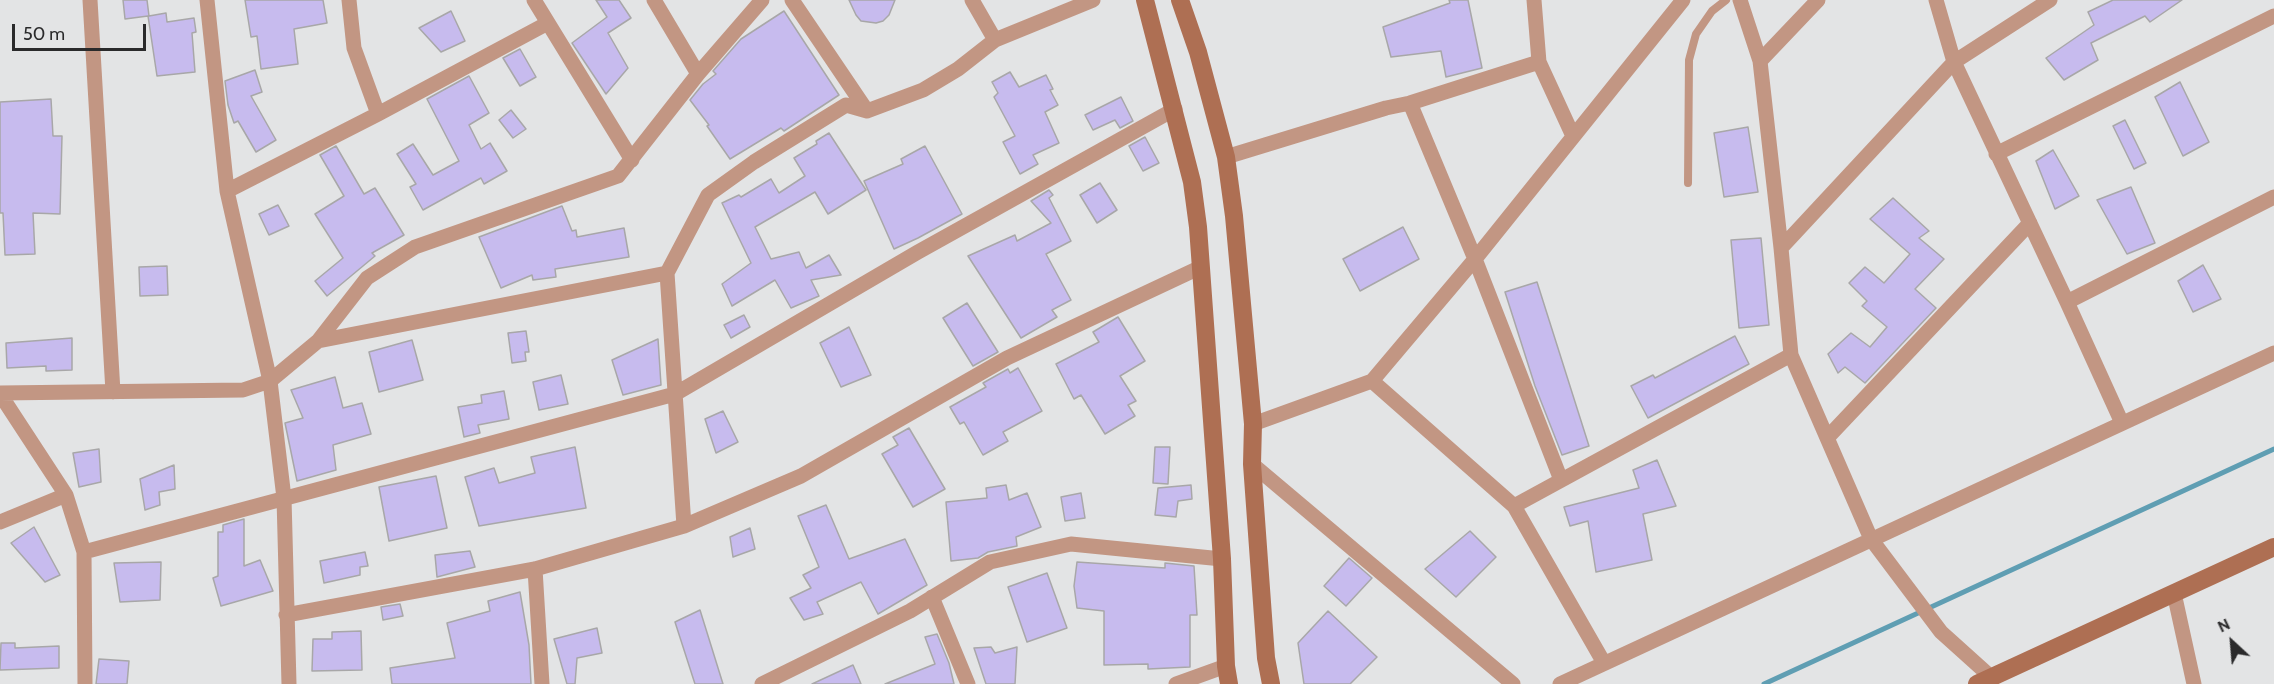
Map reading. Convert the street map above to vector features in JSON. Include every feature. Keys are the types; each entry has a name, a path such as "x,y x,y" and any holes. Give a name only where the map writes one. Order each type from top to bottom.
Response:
{"street":[{"path":"90,0 113,392"},
{"path":"207,0 227,191 270,381 284,498 289,684"},
{"path":"349,0 354,48 378,114"},
{"path":"534,0 632,160"},
{"path":"654,0 698,74"},
{"path":"0,394 243,390 270,381 318,341 367,278 415,247 618,176 698,74 762,0"},
{"path":"792,0 867,111"},
{"path":"972,0 995,40"},
{"path":"684,526 667,273 708,195 754,162 846,105 867,111 923,90 958,69 995,40 1093,0"},
{"path":"1145,0 1192,182 1201,267 1228,675 1176,684"},
{"path":"1180,0 1198,52 1226,157 1234,216 1253,424 1251,464 1266,658 1271,684"},
{"path":"1534,0 1539,62 1574,136"},
{"path":"1253,424 1372,381 1475,259 1683,0"},
{"path":"1740,0 1760,61 1791,355 1871,539 1941,632 1984,681 2274,547"},
{"path":"1760,61 1818,0"},
{"path":"1936,0 1954,62 2122,423"},
{"path":"1781,248 1954,62 2050,0"},
{"path":"1996,154 2274,16"},
{"path":"227,191 548,23"},
{"path":"1226,157 1539,62"},
{"path":"1410,103 1475,259 1561,480"},
{"path":"84,552 675,394 918,252 1175,109"},
{"path":"2067,302 2274,197"},
{"path":"1828,437 2030,223"},
{"path":"286,615 535,569 684,526 801,476 1007,358 1201,267"},
{"path":"318,341 667,273"},
{"path":"1560,684 2274,353"},
{"path":"1514,506 1791,355"},
{"path":"1372,381 1514,506 1604,663"},
{"path":"0,394 66,495 84,552 85,684"},
{"path":"1251,464 1513,684"},
{"path":"0,522 66,495"},
{"path":"762,684 910,611 990,562 1071,544 1222,559"},
{"path":"535,569 542,684"},
{"path":"2174,593 2194,684"},
{"path":"932,597 968,684"}],"lane":[{"path":"1688,183 1689,60 1696,34 1712,11 1726,0"}],"building":[{"path":"123,0 147,0 149,16 166,13 167,22 194,18 196,32 192,33 195,72 157,76 148,16 125,19"},
{"path":"245,0 323,0 327,23 294,29 298,64 261,69 257,36 251,37"},
{"path":"596,0 619,0 631,18 608,33 628,68 606,94 572,43 607,17"},
{"path":"849,0 895,0 889,15 883,21 876,23 861,21"},
{"path":"1449,0 1468,0 1482,68 1446,77 1441,51 1391,57 1383,27 1450,3"},
{"path":"2113,0 2182,0 2150,22 2145,16 2091,43 2098,60 2064,80 2046,58 2094,25 2088,12"},
{"path":"451,11 465,41 441,52 419,28"},
{"path":"784,11 839,95 784,131 781,128 730,159 690,100 703,84 716,74 713,71 741,39"},
{"path":"520,49 536,77 520,86 503,58"},
{"path":"255,70 262,92 251,96 276,140 256,152 238,121 234,123 228,105 225,81"},
{"path":"1010,72 1019,87 1046,75 1053,89 1050,90 1058,105 1045,112 1059,143 1033,155 1038,164 1020,174 1003,142 1015,136 994,97 998,93 992,82"},
{"path":"469,76 489,113 469,125 481,149 490,143 507,171 484,184 481,178 423,210 410,187 416,184 397,154 413,144 433,175 459,161 427,99"},
{"path":"2180,82 2209,142 2183,156 2155,97"},
{"path":"1121,97 1133,121 1120,128 1115,120 1093,130 1085,115"},
{"path":"51,99 53,136 62,136 60,214 33,213 35,254 5,255 3,213 0,213 0,102"},
{"path":"511,110 526,129 513,138 499,120"},
{"path":"2125,120 2146,163 2134,169 2113,126"},
{"path":"1748,127 1758,192 1724,197 1714,133"},
{"path":"829,133 866,190 828,214 815,192 755,227 771,259 799,252 806,268 829,255 841,275 811,280 819,296 791,308 775,280 732,306 722,284 751,263 722,203 739,195 741,197 771,179 779,193 805,176 794,158 817,144 816,141"},
{"path":"1145,137 1159,163 1143,171 1129,146"},
{"path":"336,146 364,194 375,188 404,235 372,253 375,256 327,296 315,281 343,258 315,214 344,196 320,155"},
{"path":"925,146 962,214 894,249 864,181 903,164 901,159"},
{"path":"2053,150 2079,196 2055,209 2036,161"},
{"path":"1100,183 1117,210 1097,223 1080,195"},
{"path":"2131,187 2155,243 2127,254 2097,200"},
{"path":"1049,190 1053,195 1049,198 1071,241 1046,254 1071,300 1052,310 1057,317 1021,338 968,256 1015,235 1017,241 1051,223 1031,201"},
{"path":"1893,198 1929,231 1919,238 1944,259 1915,289 1936,308 1865,383 1845,367 1838,373 1828,354 1851,333 1870,347 1887,327 1862,306 1867,301 1849,283 1865,267 1884,283 1910,254 1870,219"},
{"path":"278,205 289,226 269,235 259,214"},
{"path":"562,206 572,231 576,230 577,237 624,228 629,257 555,269 556,277 533,280 532,275 501,288 479,237"},
{"path":"1403,227 1419,259 1360,291 1343,259"},
{"path":"1761,238 1769,325 1739,328 1731,240"},
{"path":"2203,265 2221,299 2193,312 2178,281"},
{"path":"167,266 168,295 140,296 139,267"},
{"path":"1537,282 1589,446 1562,455 1535,386 1505,292"},
{"path":"967,303 998,352 973,366 943,318"},
{"path":"744,315 750,327 731,338 724,325"},
{"path":"1118,317 1145,361 1120,376 1136,401 1128,405 1135,416 1105,434 1081,395 1074,399 1056,364 1099,342 1093,332"},
{"path":"849,327 871,375 841,387 820,343"},
{"path":"526,331 529,352 525,352 526,361 512,363 508,333"},
{"path":"1735,336 1749,364 1648,418 1631,386 1653,375 1655,378"},
{"path":"72,338 72,370 46,371 46,366 7,368 6,343"},
{"path":"658,339 661,385 623,395 612,360"},
{"path":"412,340 423,380 379,392 369,352"},
{"path":"1018,368 1042,411 1003,432 1008,441 983,455 964,422 960,424 950,407 986,387 983,383 1008,369 1010,373"},
{"path":"561,375 568,404 539,410 533,382"},
{"path":"335,377 343,408 362,403 371,434 333,445 336,470 297,481 285,423 303,418 291,390"},
{"path":"504,391 509,419 478,425 480,433 464,437 458,407 482,403 481,395"},
{"path":"723,411 738,442 716,453 705,419"},
{"path":"909,428 945,489 913,507 882,454 898,445 893,437"},
{"path":"575,447 586,508 479,526 465,477 494,468 499,483 535,473 531,457"},
{"path":"1155,447 1170,447 1168,484 1153,483"},
{"path":"99,449 101,482 79,487 73,453"},
{"path":"1657,460 1676,506 1643,514 1652,560 1596,572 1588,521 1570,526 1564,507 1639,488 1633,470"},
{"path":"174,465 175,489 159,492 160,505 145,510 140,479"},
{"path":"436,476 447,528 389,541 379,487"},
{"path":"1006,485 1009,500 1027,493 1041,527 1016,537 1017,546 988,552 978,558 951,561 946,502 987,498 986,488"},
{"path":"1191,485 1192,499 1178,501 1176,517 1155,515 1158,488"},
{"path":"1081,493 1085,518 1065,521 1061,497"},
{"path":"826,505 849,559 905,539 927,585 878,614 861,582 817,602 823,614 804,620 790,598 811,588 803,575 819,567 798,516"},
{"path":"244,519 244,566 260,560 273,591 221,606 213,578 218,576 218,532 223,532 223,525"},
{"path":"34,527 60,575 45,582 11,543"},
{"path":"750,528 755,549 733,557 730,537"},
{"path":"1470,531 1496,557 1456,597 1425,569"},
{"path":"470,551 475,567 437,577 435,555"},
{"path":"365,552 368,566 360,567 360,575 324,583 320,561"},
{"path":"1349,558 1372,578 1346,606 1324,586"},
{"path":"161,562 160,600 120,602 114,563"},
{"path":"1077,562 1165,568 1165,563 1194,566 1197,615 1190,615 1190,667 1148,669 1148,664 1104,665 1104,611 1077,608 1074,586"},
{"path":"1047,573 1067,628 1027,642 1008,587"},
{"path":"520,592 529,645 531,684 392,684 390,668 455,658 447,623 490,611 488,601"},
{"path":"400,604 403,616 383,620 381,607"},
{"path":"700,610 723,684 695,684 675,622"},
{"path":"1328,611 1377,657 1350,684 1304,684 1298,643"},
{"path":"597,628 602,653 577,658 575,684 567,684 554,639"},
{"path":"361,631 362,670 312,671 313,639 332,639 332,632"},
{"path":"937,634 949,663 954,684 885,684 935,664 925,637"},
{"path":"1,643 15,643 15,648 59,646 59,668 0,670"},
{"path":"991,647 995,653 1017,647 1015,684 986,684 974,648"},
{"path":"99,659 129,661 127,684 96,684"},
{"path":"853,665 861,684 812,684"}],"waterway":[{"path":"1764,684 2274,449"}]}
